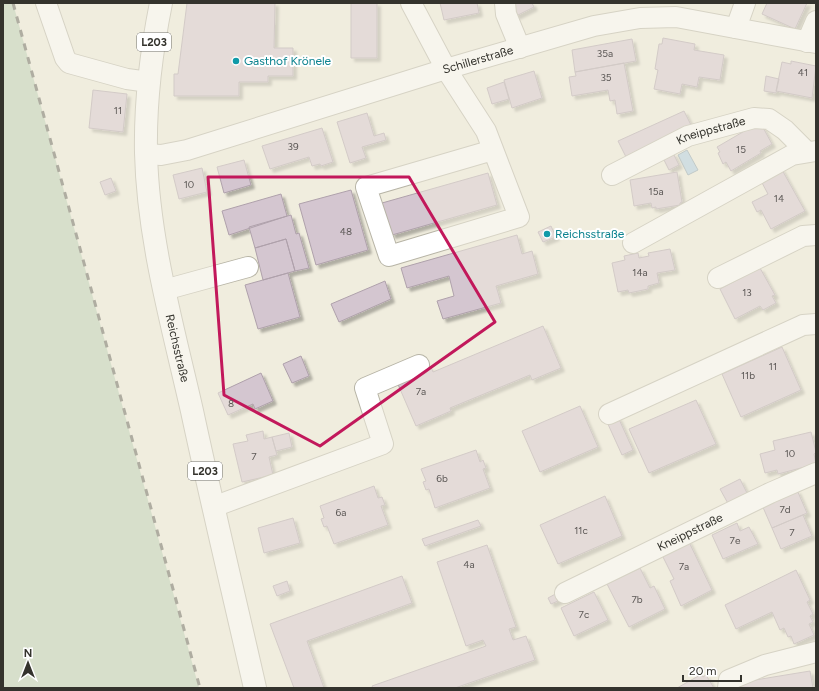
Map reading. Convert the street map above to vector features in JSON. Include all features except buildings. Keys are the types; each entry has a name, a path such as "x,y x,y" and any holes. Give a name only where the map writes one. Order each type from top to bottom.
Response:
{"main road":[{"name":"Reichsstraße","path":"161,3 149,82 146,154 151,208 164,290 255,688"}],"street":[{"path":"46,3 64,58 69,64 127,79 149,82"},
{"path":"411,3 446,69 486,131 519,217 389,256 366,187 493,150"},
{"path":"505,3 506,14 520,48"},
{"path":"736,28 745,3"},
{"name":"Schillerstraße","path":"146,154 162,155 187,150 446,69 594,26 679,10 736,28 811,43"},
{"path":"811,43 816,21"},
{"name":"Kneippstraße","path":"612,176 688,136 754,118 769,119 785,130 811,152"},
{"name":"Kneippstraße","path":"633,243 792,155 811,152"},
{"path":"718,278 804,236 816,235"},
{"path":"164,290 248,267"},
{"path":"609,414 803,325 816,324"},
{"path":"213,507 383,444 365,388 419,365"},
{"name":"Kneippstraße","path":"565,593 770,493 816,474"},
{"path":"728,688 729,680 765,665 816,652"}],"highlighted area":[{"path":"208,177 409,177 495,322 320,446 224,395"}],"green space":[{"path":"3,3 13,3 199,688 3,688"}],"water":[{"path":"687,150 698,170 688,175 678,155"}],"railway":[{"path":"13,3 200,688"}],"place":[{"name":"Gasthof Krönele","path":"236,61"},
{"name":"Reichsstraße","path":"547,234"}]}
